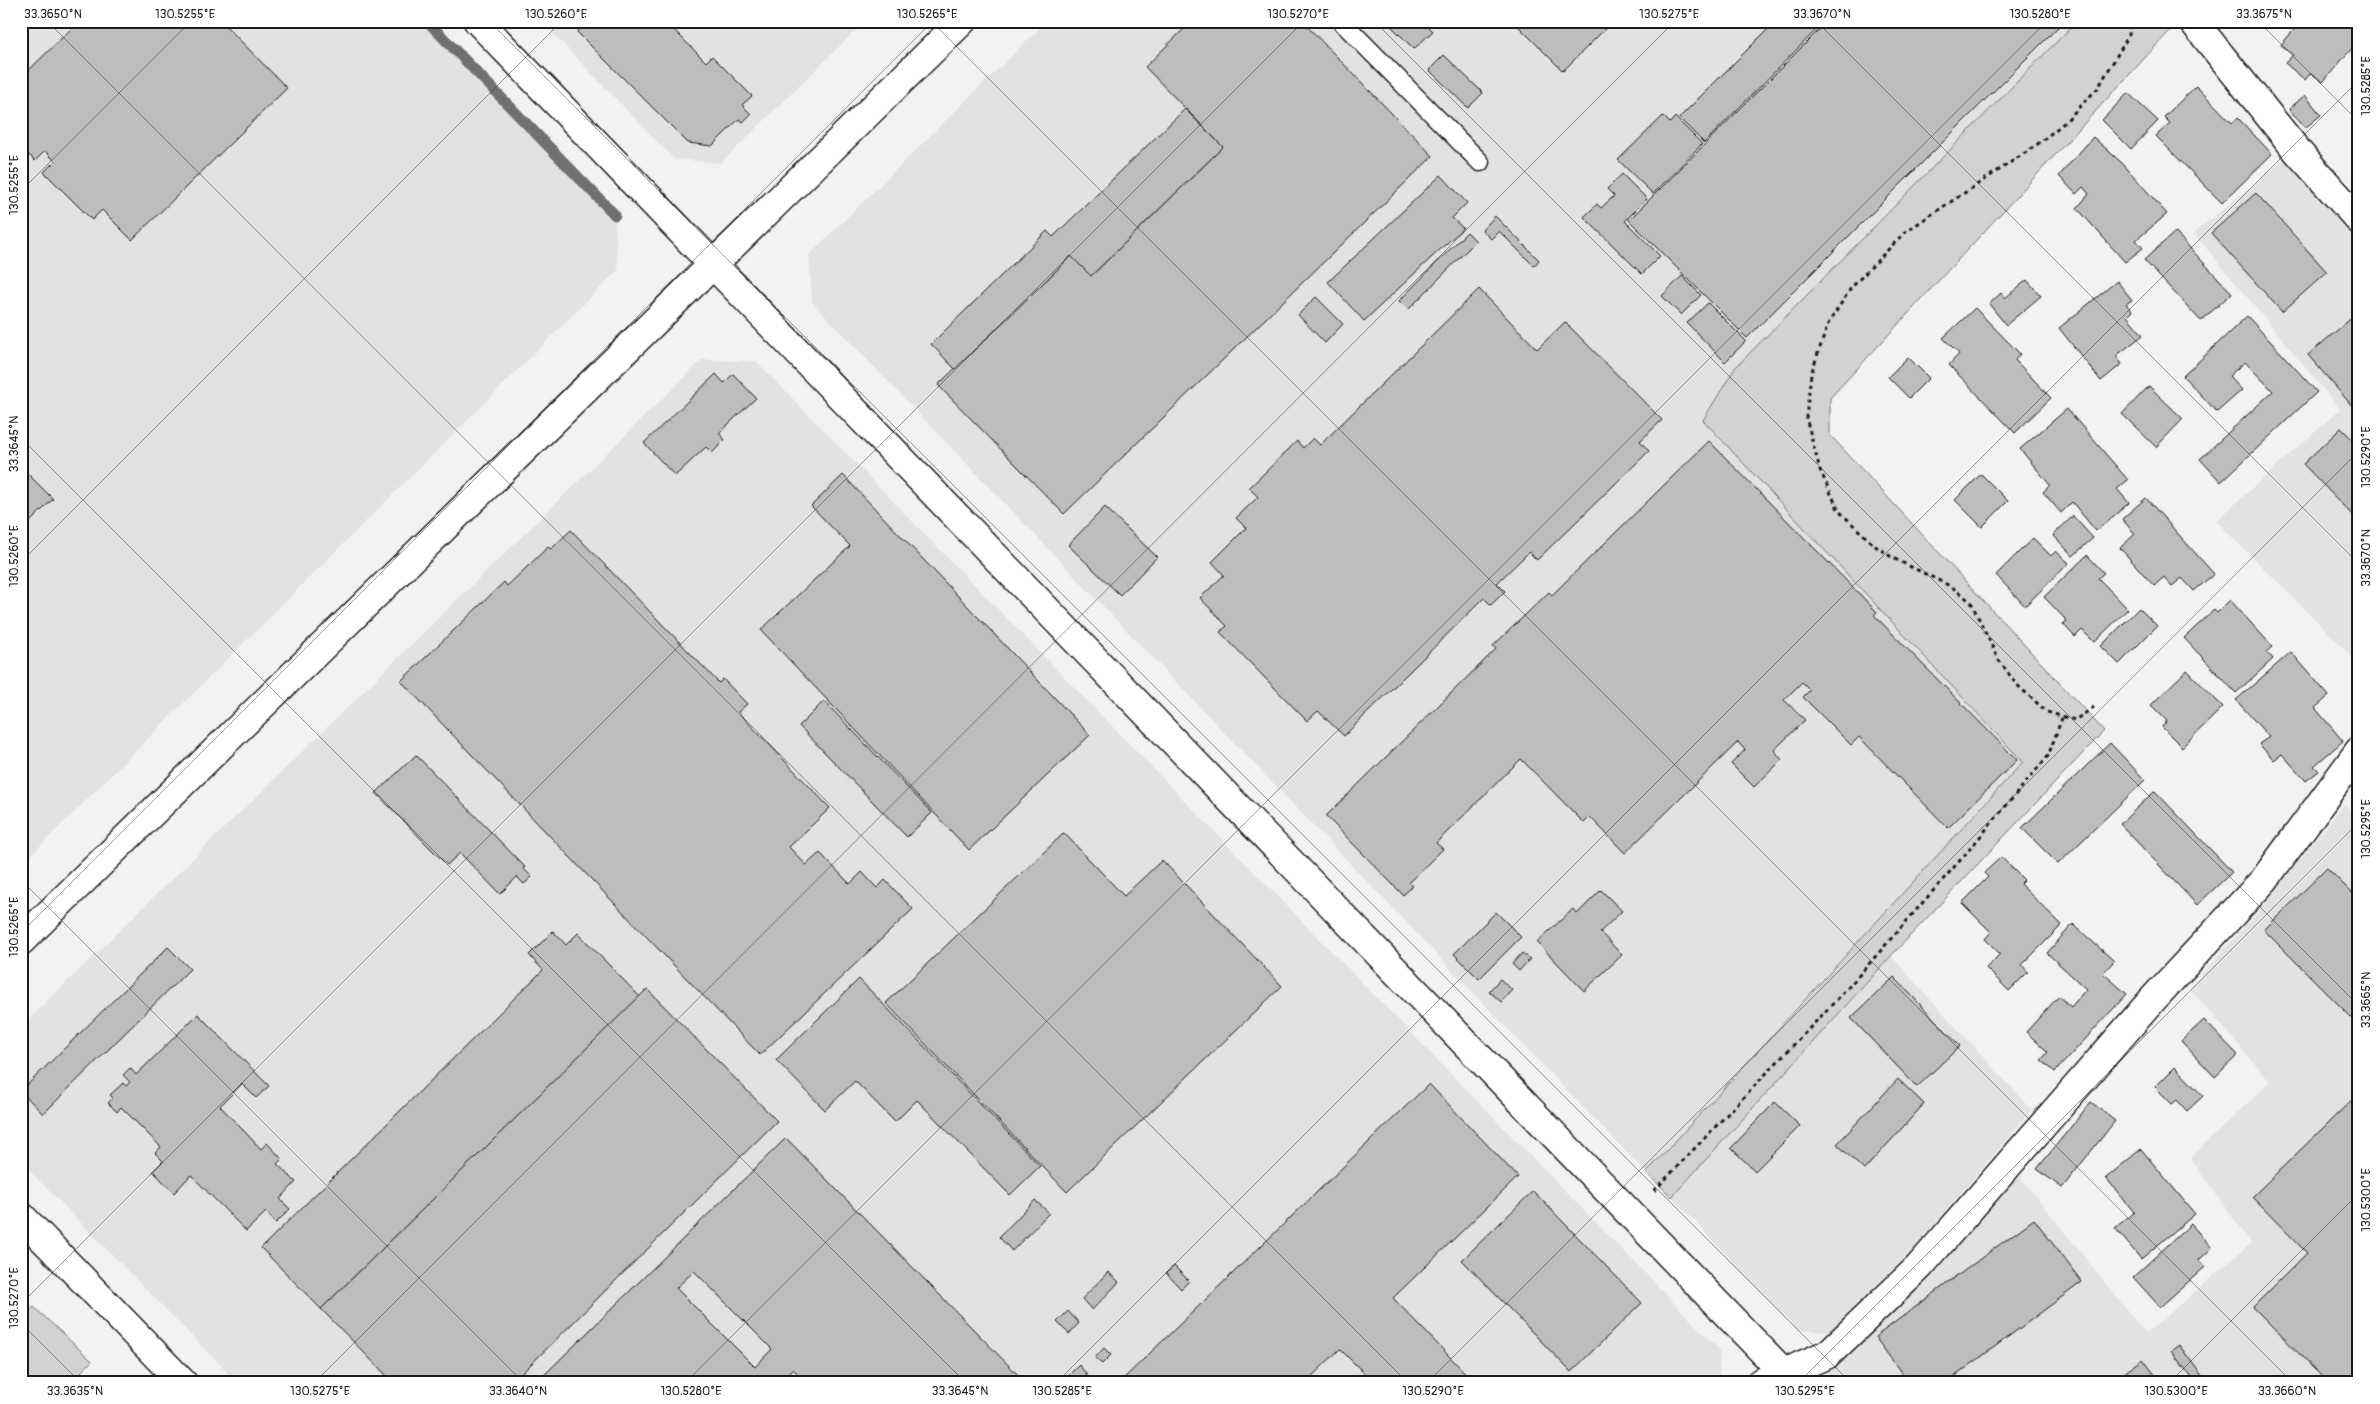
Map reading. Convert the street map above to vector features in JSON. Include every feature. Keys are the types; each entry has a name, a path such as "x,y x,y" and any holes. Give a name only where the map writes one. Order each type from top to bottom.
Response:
{"street":[{"path":"478,21 1777,1379 1828,1354 1920,1267 2148,1006 2264,880 2359,751"},
{"path":"21,941 714,266 962,21"},
{"path":"2193,21 2299,153 2359,220"},
{"path":"21,1216 183,1383"}],"lane":[{"path":"1341,21 1480,162"}],"path":[{"path":"2094,708 2075,720 2062,718 2047,712 2016,684 1998,659 1971,602 1952,587 1893,558 1874,545 1839,511 1820,470 1806,417 1811,374 1828,324 1851,288 1905,232 2034,146 2064,122 2098,88 2129,34 2130,21"},
{"path":"1653,1192 1845,991 1963,857 2048,756 2062,718"}],"shaded area":[{"path":"21,21 421,21 615,222 618,270 21,865"},
{"path":"541,21 865,21 721,163 674,159"},
{"path":"1047,21 2077,21 1735,368 1703,420 2023,762 1646,1173 812,302 809,255"},
{"path":"2077,21 2179,21 1830,398 1830,435 2104,731 1891,956 1672,1197 1646,1173 2023,762 1703,420 1735,368"},
{"path":"2290,155 2359,239 2359,663 2216,521 2340,409 2194,233"},
{"path":"702,360 756,361 1720,1350 1719,1383 238,1383 21,1162 21,1027"},
{"path":"2344,804 2359,819 2359,1383 1833,1383 1827,1374 1935,1274 2018,1174 2146,1334 2251,1243 2190,1158 2270,1082 2190,988 2258,912"},
{"path":"1891,956 2032,1110 1912,1250 1828,1332 1797,1330 1672,1197"},
{"path":"21,1293 34,1307 21,1319"},
{"path":"34,1307 92,1361 70,1383 21,1383 21,1319"}],"building":[{"path":"79,21 221,21 287,88 132,240 102,210 92,220 44,172 55,161 45,151 35,161 21,147 21,78"},
{"path":"588,21 665,21 706,62 712,56 752,96 742,105 751,114 743,122 739,119 712,146 688,143 577,32"},
{"path":"1192,21 1302,21 1433,156 1064,514 938,385 1071,256 1091,276 1223,147 1145,67"},
{"path":"1386,21 1423,21 1433,31 1414,49"},
{"path":"1513,21 1613,21 1563,71"},
{"path":"1763,21 1825,21 1704,143 1679,118 1769,28"},
{"path":"1828,21 2064,21 1747,338 1629,220"},
{"path":"2301,21 2359,21 2359,40 2323,82 2311,73 2305,80 2285,63 2293,55 2281,45"},
{"path":"1444,55 1483,93 1468,108 1429,70"},
{"path":"2196,86 2232,123 2238,118 2272,154 2222,203 2156,136 2170,123 2164,117"},
{"path":"2128,93 2158,121 2131,149 2102,120"},
{"path":"2305,95 2321,115 2305,128 2289,109"},
{"path":"1185,109 1223,147 1091,276 1071,256 955,369 931,344 1047,231 1053,237"},
{"path":"1663,116 1670,123 1675,117 1702,144 1653,194 1618,160"},
{"path":"2093,137 2123,164 2167,214 2136,240 2143,248 2125,262 2077,208 2089,194 2083,187 2076,194 2059,176"},
{"path":"1622,174 1647,199 1625,221 1660,256 1642,274 1584,217 1597,204 1601,208 1614,196 1607,189"},
{"path":"1441,175 1467,203 1452,218 1463,228 1364,321 1328,282"},
{"path":"2256,193 2327,272 2282,312 2211,233"},
{"path":"1495,216 1539,260 1534,266 1499,231 1491,239 1482,230"},
{"path":"1467,232 1476,241 1408,310 1399,301"},
{"path":"2175,232 2232,293 2201,321 2144,260"},
{"path":"1682,276 1701,295 1681,315 1662,296"},
{"path":"2027,280 2041,296 2006,325 1989,304 2001,293 2005,298"},
{"path":"2117,281 2132,300 2126,304 2132,311 2127,316 2143,335 2116,356 2122,364 2101,381 2059,328"},
{"path":"1479,289 1537,349 1565,322 1662,420 1640,441 1649,451 1537,560 1529,552 1497,583 1505,591 1491,605 1484,598 1344,736 1318,711 1307,721 1220,632 1227,626 1200,598 1224,575 1212,562 1246,528 1236,518 1258,497 1249,488 1297,441 1303,448 1313,438 1320,445"},
{"path":"1316,297 1343,324 1325,343 1298,315"},
{"path":"1708,303 1746,341 1725,362 1687,323"},
{"path":"1975,308 2020,354 2015,360 2051,398 2015,433 1949,365 1959,354 1943,338"},
{"path":"2247,316 2317,392 2221,482 2200,459 2273,391 2245,362 2229,376 2242,390 2217,412 2183,376"},
{"path":"2354,316 2359,322 2359,414 2308,355"},
{"path":"1908,357 1929,378 1909,398 1888,377"},
{"path":"716,374 724,383 733,374 756,398 719,433 725,440 712,453 706,447 675,476 644,443"},
{"path":"2149,386 2183,419 2156,447 2122,414"},
{"path":"2067,409 2128,480 2117,489 2129,503 2096,531 2072,502 2061,513 2043,492 2050,485 2020,449"},
{"path":"2341,428 2359,446 2359,522 2303,464"},
{"path":"1709,441 1877,612 1874,615 2017,760 1948,828 1859,737 1851,745 1803,697 1810,690 1802,682 1784,700 1805,720 1774,750 1782,760 1754,787 1731,764 1745,750 1738,742 1625,853 1590,817 1584,823 1521,759 1436,843 1443,849 1409,882 1413,886 1403,895 1326,816 1496,649 1493,646 1549,592 1552,595"},
{"path":"21,467 53,499 21,531"},
{"path":"1981,474 2008,501 1982,527 1955,500"},
{"path":"843,475 1090,735 969,850 761,630 850,546 811,506"},
{"path":"2146,498 2214,574 2194,591 2182,578 2172,586 2164,577 2154,586 2120,548 2135,534 2122,519"},
{"path":"1105,507 1157,557 1120,595 1068,545"},
{"path":"2073,516 2093,538 2073,556 2053,535"},
{"path":"571,530 719,683 723,679 747,704 738,712 830,808 789,847 806,865 820,853 850,884 862,872 877,888 885,880 913,909 760,1055 401,681 504,582 507,586 548,547 551,549"},
{"path":"2033,538 2051,556 2056,551 2069,563 2025,606 1996,575"},
{"path":"2087,555 2104,573 2098,578 2128,609 2094,642 2082,630 2075,637 2063,624 2067,621 2044,597"},
{"path":"2230,600 2273,647 2267,652 2273,659 2236,693 2184,638 2214,610 2217,613"},
{"path":"2139,608 2157,626 2119,664 2101,646"},
{"path":"2291,652 2329,696 2315,708 2343,741 2314,766 2319,771 2306,781 2282,754 2274,760 2259,744 2269,737 2236,700"},
{"path":"2187,670 2223,707 2182,747 2162,727 2167,721 2151,705"},
{"path":"824,701 932,813 907,837 799,726"},
{"path":"2110,743 2145,780 2058,864 2022,828"},
{"path":"416,755 525,867 523,868 532,877 524,884 517,877 500,894 460,853 447,865 376,793"},
{"path":"2155,791 2232,872 2197,905 2120,824"},
{"path":"1064,833 1124,896 1162,860 1282,986 1067,1192 886,1003"},
{"path":"2001,857 2024,880 2020,884 2062,925 2022,965 2028,972 2009,991 1986,968 2000,954 1985,939 1991,932 1962,903 1988,877 1984,873"},
{"path":"2327,868 2359,900 2359,1025 2264,930"},
{"path":"1601,890 1622,911 1600,932 1622,955 1584,991 1537,942 1573,909 1577,914"},
{"path":"1496,912 1521,937 1479,979 1454,954"},
{"path":"2073,924 2114,961 2103,973 2127,994 2055,1072 2041,1060 2048,1052 2026,1032 2059,996 2071,1007 2086,989 2047,953"},
{"path":"553,931 566,945 578,933 640,997 321,1309 261,1248 543,970 529,955"},
{"path":"168,947 190,969 43,1114 21,1091"},
{"path":"1522,953 1530,959 1519,971 1512,964"},
{"path":"1894,977 1960,1046 1917,1087 1851,1018"},
{"path":"859,979 1040,1166 1010,1195 917,1100 895,1122 855,1081 825,1110 776,1060"},
{"path":"1500,979 1512,990 1501,1002 1489,991"},
{"path":"647,989 777,1121 512,1383 394,1383 321,1309"},
{"path":"198,1014 269,1086 256,1098 242,1084 220,1106 261,1149 267,1143 282,1159 277,1164 296,1182 280,1199 290,1209 276,1223 266,1212 246,1231 191,1175 174,1193 153,1171 163,1161 155,1153 161,1147 121,1107 117,1112 108,1103 113,1098 110,1095 123,1083 126,1086 130,1082 123,1075 130,1068 136,1075"},
{"path":"2204,1020 2238,1055 2215,1077 2181,1041"},
{"path":"2175,1067 2203,1096 2187,1111 2177,1100 2172,1104 2155,1087"},
{"path":"1898,1079 1924,1104 1864,1170 1837,1144"},
{"path":"1429,1084 1518,1177 1393,1298 1475,1383 1374,1383 1340,1349 1305,1383 1119,1383"},
{"path":"2359,1093 2359,1376 2352,1383 2328,1383 2253,1307 2307,1253 2252,1197"},
{"path":"1775,1102 1800,1126 1755,1171 1731,1148"},
{"path":"2091,1102 2115,1121 2062,1188 2037,1169"},
{"path":"786,1138 1026,1383 807,1383 793,1369 779,1383 536,1383","holes":["694,1271 772,1349 755,1367 676,1288"]},
{"path":"2141,1149 2195,1214 2141,1259 2115,1228 2134,1212 2106,1178"},
{"path":"1533,1191 1642,1303 1571,1372 1462,1260"},
{"path":"1035,1200 1049,1213 1012,1251 999,1237"},
{"path":"2034,1219 2082,1282 1946,1383 1909,1383 1875,1337"},
{"path":"2191,1224 2212,1248 2199,1260 2205,1267 2160,1307 2133,1277"},
{"path":"1174,1266 1189,1281 1181,1289 1166,1273"},
{"path":"1108,1272 1119,1282 1092,1310 1082,1299"},
{"path":"1068,1311 1079,1323 1069,1334 1057,1322"},
{"path":"2179,1345 2203,1377 2196,1383 2171,1351"},
{"path":"1104,1348 1111,1355 1102,1364 1095,1358"},
{"path":"2143,1359 2161,1383 2111,1383"},
{"path":"1079,1365 1087,1375 1079,1383 1072,1383 1067,1377"}],"waterway":[{"path":"427,21 615,215"}]}
